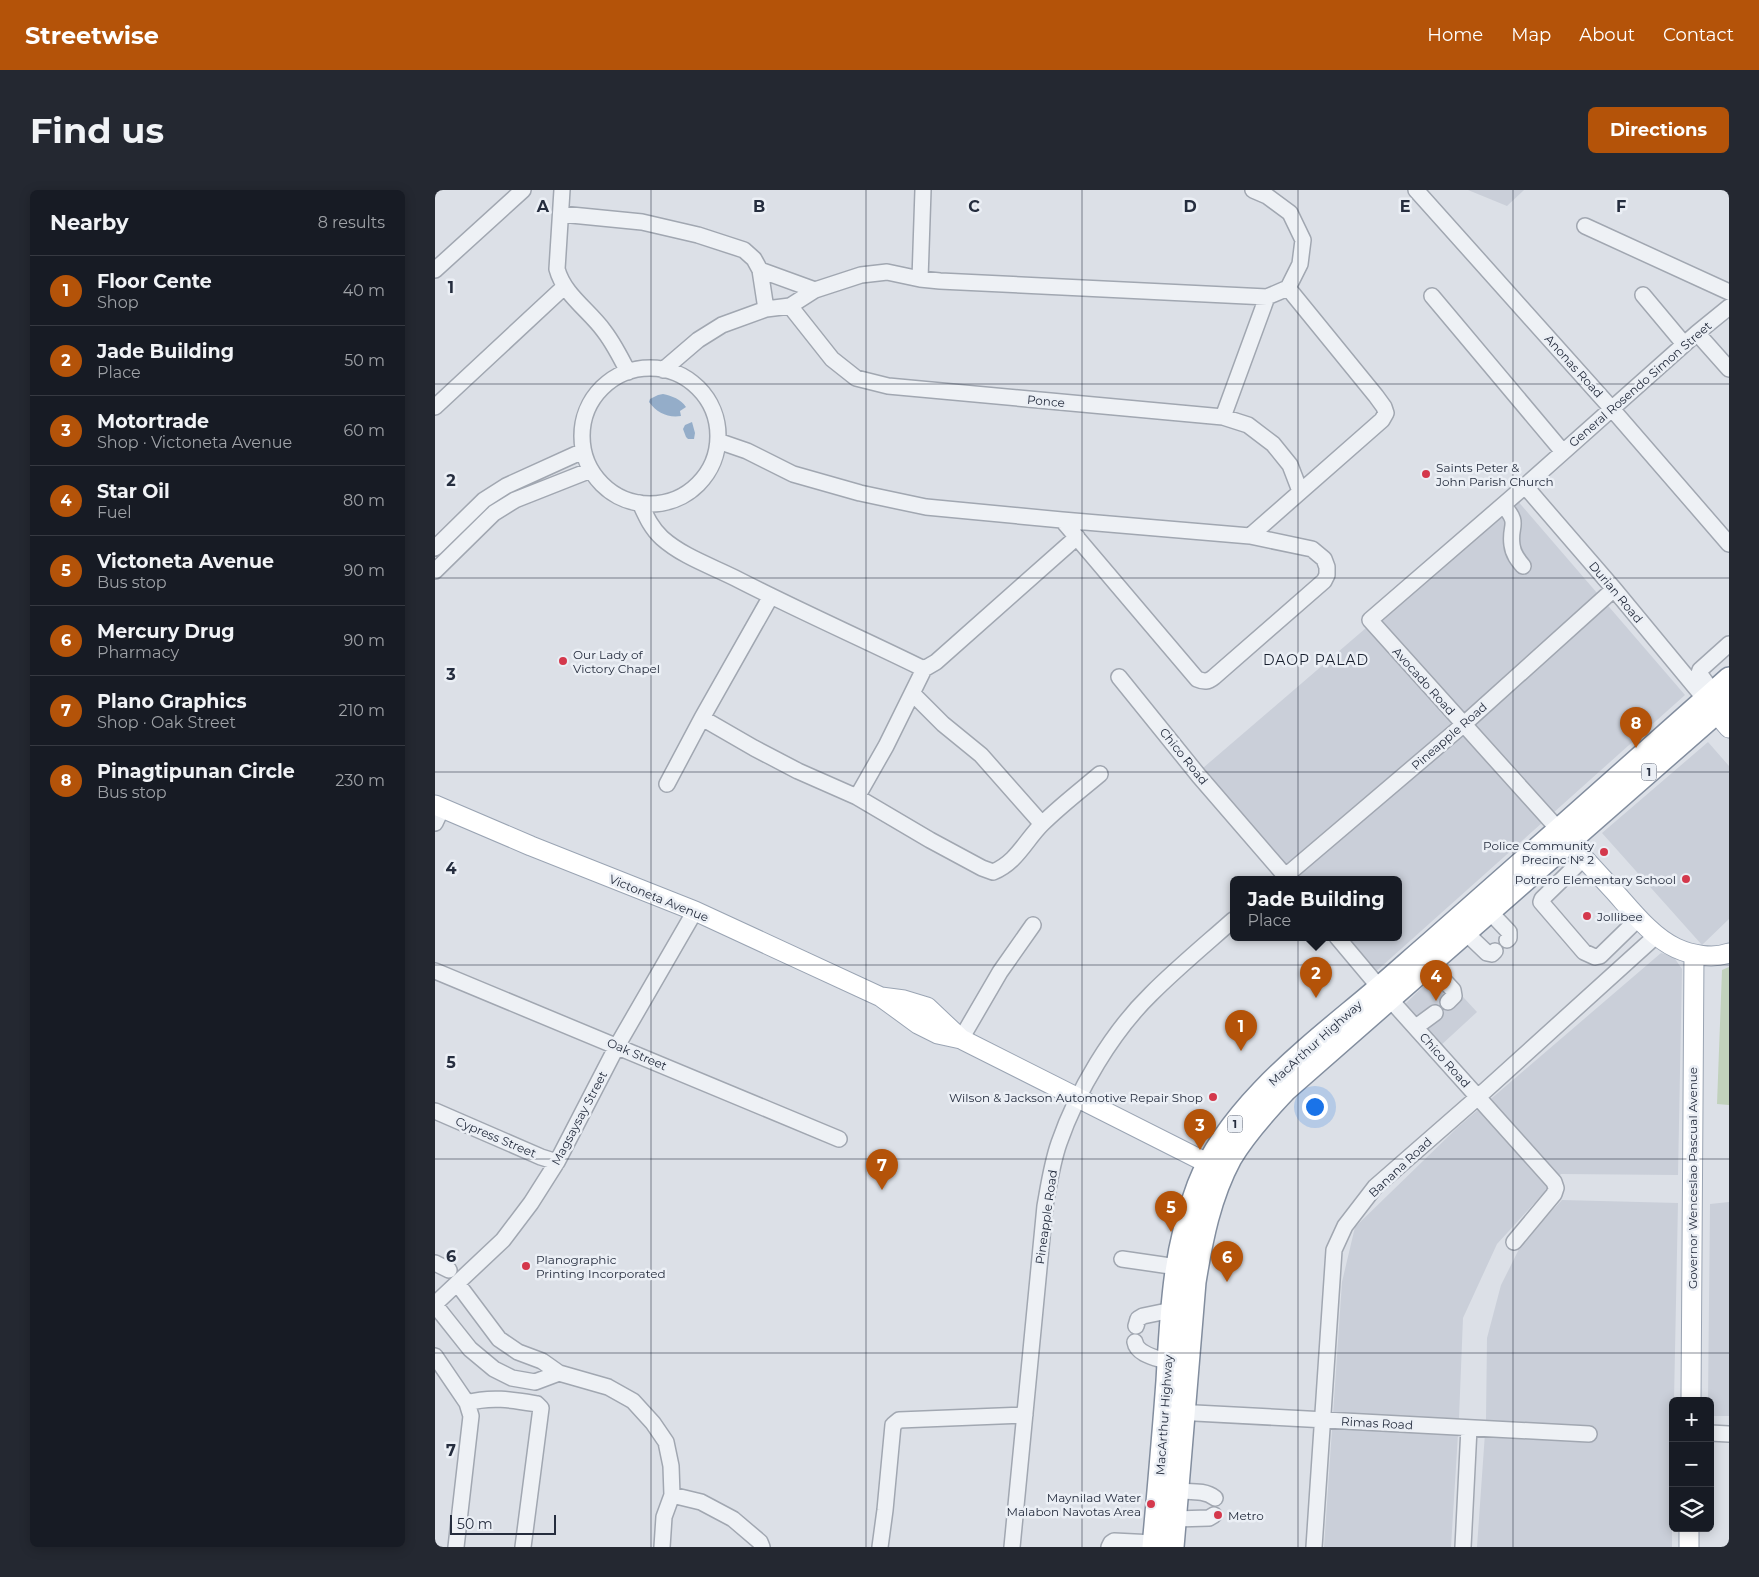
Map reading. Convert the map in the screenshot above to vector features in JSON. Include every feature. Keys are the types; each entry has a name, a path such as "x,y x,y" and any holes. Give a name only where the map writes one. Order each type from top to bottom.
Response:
{"highway":[{"name":"MacArthur Highway","path":"1160,1546 1175,1519 1178,1491 1174,1412 1168,1362 1179,1246 1188,1214 1216,1168 1232,1157 1266,1111 1385,992 1564,836 1719,707 1729,678"},
{"name":"MacArthur Highway","path":"1385,992 1430,965 1465,932 1529,878 1564,836"},
{"name":"MacArthur Highway","path":"1160,1546 1174,1412 1200,1252 1216,1168"}],"main road":[{"name":"Victoneta Avenue","path":"437,812 531,846 695,911 881,997 918,1024 938,1034 961,1039 1216,1168"},
{"path":"1564,836 1639,918 1657,935 1675,948 1694,954 1722,955 1729,952"},
{"name":"Governor Wenceslao Pascual Avenue","path":"1691,1397 1694,954"},
{"path":"1689,1532 1689,1547"}],"street":[{"path":"435,270 523,190"},
{"path":"562,190 557,269 564,287 605,331 628,372"},
{"path":"920,279 923,190"},
{"path":"663,370 698,340 722,325 766,309 790,306 815,290 861,275 887,272 920,279 1267,297 1287,288 1300,264 1303,240 1291,213 1267,196 1253,190"},
{"name":"Anonas Road","path":"1416,190 1612,409 1729,544"},
{"path":"561,214 642,222 697,234 744,250 754,259 760,270 766,309"},
{"path":"1585,226 1729,292"},
{"path":"760,270 815,290"},
{"path":"435,406 564,287"},
{"path":"1250,536 1382,420 1386,412 1376,396 1287,288"},
{"path":"1643,295 1684,344"},
{"path":"1432,296 1563,452"},
{"path":"1223,417 1267,297"},
{"name":"Ponce","path":"790,306 831,359 856,378 888,386 1223,417 1248,425 1273,444 1290,465 1300,491"},
{"name":"General Rosendo Simon Street","path":"1370,620 1525,486 1684,344 1729,307"},
{"path":"1697,333 1729,369"},
{"path":"645,368 663,370 684,377 701,391 712,410 718,431 716,454 707,475 691,491 670,502 648,504 625,500 606,488 591,470 583,451 583,426 591,403 606,384 628,372 645,368"},
{"path":"718,441 747,451 793,474 860,493 926,507 1250,536 1312,549 1324,559 1327,574 1324,582 1214,677 1209,681 1203,682 1197,679 1062,520"},
{"path":"435,548 484,500 506,486 583,451"},
{"path":"435,571 494,513 515,500 591,470"},
{"name":"Durian Road","path":"1525,486 1614,590 1719,707"},
{"path":"640,503 650,526 677,550 924,670"},
{"path":"1503,504 1513,516 1512,546 1514,554 1523,566"},
{"path":"451,532 462,544"},
{"path":"857,797 886,746 924,670 936,662 1077,537"},
{"name":"Pineapple Road","path":"1287,876 1614,590"},
{"path":"667,784 771,596"},
{"name":"Avocado Road","path":"1370,620 1564,836"},
{"path":"1719,707 1699,673 1729,644"},
{"name":"Chico Road","path":"1119,678 1283,876"},
{"path":"913,694 943,724 981,755 1042,824"},
{"path":"702,718 789,767 857,797 930,840 993,872 1013,860 1042,824 1101,774"},
{"path":"1584,858 1542,899 1543,906 1584,952 1589,955 1600,956 1639,918"},
{"path":"1529,878 1545,895"},
{"name":"Magsaysay Street","path":"435,1304 453,1276 503,1240 531,1203 557,1162 617,1046 695,911"},
{"path":"1489,911 1509,932 1507,940"},
{"name":"Pineapple Road","path":"1012,1547 1045,1206 1051,1172 1060,1142 1092,1073 1123,1027 1150,995 1230,923"},
{"path":"961,1039 1000,972 1033,925"},
{"path":"1465,932 1487,953 1491,954 1495,951"},
{"name":"Banana Road","path":"1314,1547 1321,1420 1334,1250 1345,1226 1375,1187 1478,1097 1657,935"},
{"name":"Chico Road","path":"1340,941 1554,1182 1556,1188 1554,1194 1514,1242"},
{"path":"1430,965 1453,990 1453,996 1448,1002"},
{"name":"Oak Street","path":"435,971 839,1139"},
{"path":"1416,1027 1435,1013"},
{"name":"Cypress Street","path":"435,1111 557,1162"},
{"path":"1122,1259 1177,1267"},
{"path":"435,1263 453,1276 499,1339 518,1352 542,1361 559,1373 608,1387 633,1401 653,1423 666,1442 671,1466 672,1494 664,1517 662,1547"},
{"path":"435,1304 470,1348 494,1369 512,1378 535,1382 559,1373"},
{"path":"1136,1326 1138,1319 1143,1316 1172,1310"},
{"path":"1135,1342 1135,1346 1140,1351 1168,1362"},
{"path":"435,1356 467,1403 471,1412 456,1547"},
{"path":"467,1403 478,1400 497,1399 537,1404 541,1409 523,1547"},
{"name":"Rimas Road","path":"1174,1412 1589,1434"},
{"path":"880,1547 893,1425 899,1420 1025,1415"},
{"path":"1463,1547 1469,1428"},
{"path":"1714,1433 1729,1434"},
{"path":"1178,1491 1205,1493 1215,1498"},
{"path":"672,1494 701,1502 733,1519 760,1542 762,1547"},
{"path":"1175,1519 1209,1518 1214,1515"},
{"path":"1109,1547 1113,1541 1160,1546"}],"shaded area":[{"path":"1468,190 1524,190 1507,206"},
{"path":"1516,499 1685,695 1373,974 1344,941 1402,941 1402,876 1286,876 1196,774"},
{"name":"Potrero Elementary School","path":"1708,742 1729,766 1729,919 1702,945 1602,833"},
{"path":"1661,953 1673,956 1682,969 1678,1175 1561,1174 1497,1244 1463,1318 1451,1547 1324,1547 1342,1282 1355,1227 1458,1127"},
{"path":"1439,971 1477,1012 1439,1047 1403,1006"},
{"path":"1562,1200 1678,1203 1674,1397 1669,1397 1669,1532 1672,1532 1672,1547 1477,1547 1486,1419 1487,1338 1501,1285 1523,1241"},
{"path":"1729,1202 1729,1416 1714,1416 1714,1397 1708,1397 1710,1204"}],"green space":[{"path":"1729,967 1729,1105 1717,1104 1722,970"}],"water":[{"path":"663,394 676,398 684,404 686,407 680,411 681,416 663,414 649,402 650,399"},
{"path":"692,422 695,433 694,439 688,439 683,429 685,425"}],"place":[{"name":"Saints Peter & John Parish Church","path":"1426,474"},
{"name":"Our Lady of Victory Chapel","path":"563,661"},
{"name":"Pinagtipunan Circle","path":"1636,748"},
{"name":"Police Community Precinc № 2","path":"1604,852"},
{"name":"Potrero Elementary School","path":"1686,879"},
{"name":"Jollibee","path":"1587,916"},
{"name":"Jade Building","path":"1316,998"},
{"name":"Star Oil","path":"1436,1001"},
{"name":"Floor Cente","path":"1241,1051"},
{"name":"Wilson & Jackson Automotive Repair Shop","path":"1213,1097"},
{"name":"Motortrade","path":"1200,1150"},
{"name":"Plano Graphics","path":"882,1190"},
{"name":"Victoneta Avenue","path":"1171,1232"},
{"name":"Planographic Printing Incorporated","path":"526,1266"},
{"name":"Mercury Drug","path":"1227,1282"},
{"name":"Maynilad Water Malabon Navotas Area","path":"1151,1504"},
{"name":"Metro","path":"1218,1515"}],"district":[{"name":"DAOP PALAD","path":"1316,660"}]}
